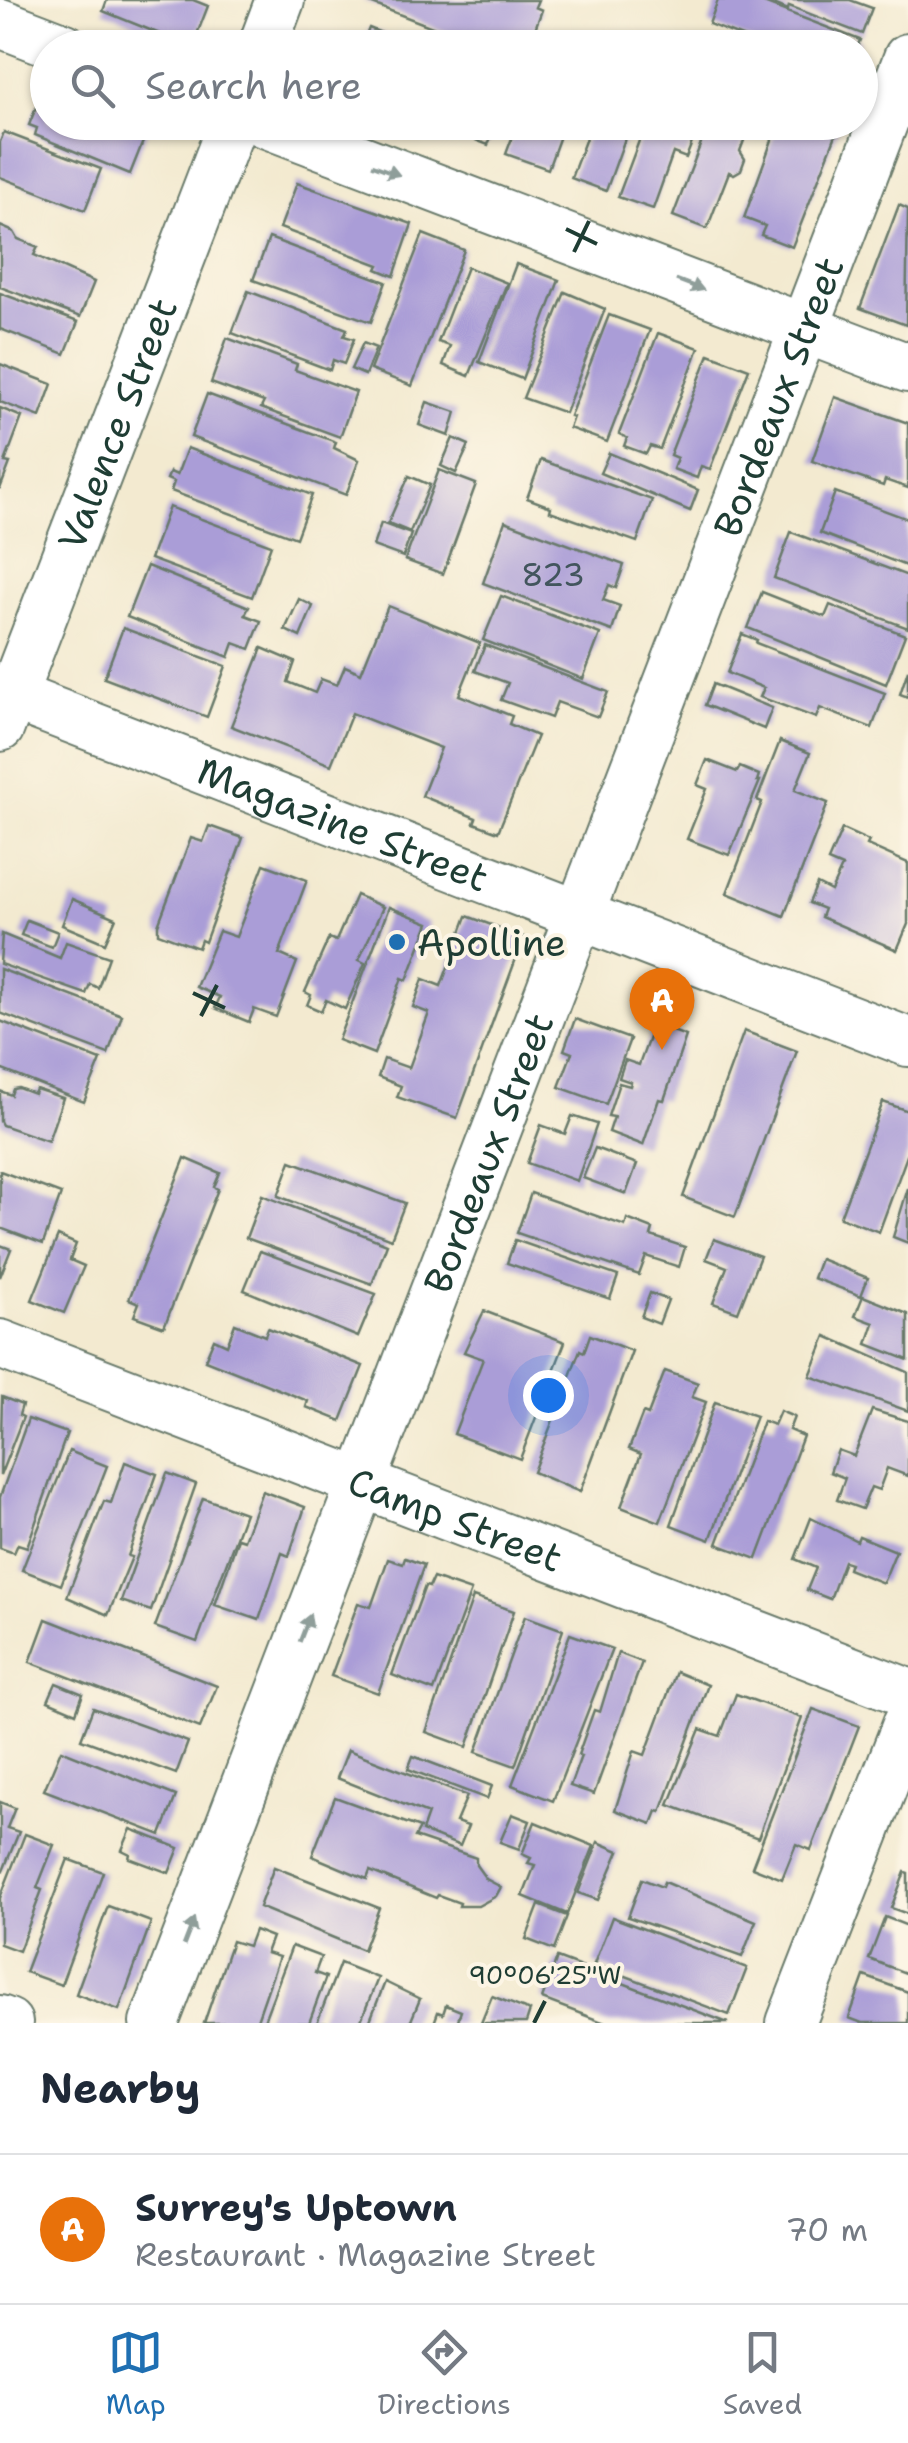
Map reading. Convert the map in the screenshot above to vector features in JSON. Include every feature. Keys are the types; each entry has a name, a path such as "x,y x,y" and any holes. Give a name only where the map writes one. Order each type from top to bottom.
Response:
{"street":[{"path":"269,30 280,0"},
{"path":"0,22 30,34"},
{"name":"Bordeaux Street","path":"878,136 908,58"},
{"name":"Valence Street","path":"4,704 226,140"},
{"path":"309,140 908,368"},
{"name":"Bordeaux Street","path":"154,2023 877,140"},
{"name":"Magazine Street","path":"4,704 908,1042"},
{"name":"Camp Street","path":"0,1344 908,1692"},
{"path":"792,2023 908,1722"},
{"path":"0,2020 8,2023"}],"building":[{"path":"107,0 193,0 208,6 199,30 150,30 103,11"},
{"path":"362,0 538,0 535,7 542,10 535,30 440,30"},
{"path":"718,0 756,0 834,30 724,30 709,24"},
{"path":"764,0 850,0 872,8 864,30 852,30 789,6 788,10"},
{"path":"4,132 101,169 85,210 0,177 0,142"},
{"path":"47,140 144,140 130,174"},
{"path":"511,140 558,140 548,169 506,154"},
{"path":"585,140 624,140 606,191 571,178"},
{"path":"639,140 693,140 686,158 673,153 653,209 618,197"},
{"path":"702,140 744,140 741,170 729,172 707,229 673,216"},
{"path":"772,140 834,140 792,247 761,235 765,226 744,218"},
{"path":"297,183 412,224 394,276 377,269 379,265 280,228"},
{"path":"899,205 908,209 906,325 860,308"},
{"path":"0,226 38,247 34,255 94,282 80,317 0,287"},
{"path":"423,234 464,250 412,386 370,370"},
{"path":"269,238 386,282 371,322 253,280"},
{"path":"516,264 559,280 522,379 479,362"},
{"path":"467,267 507,283 469,376 443,365 450,346 438,342"},
{"path":"248,291 347,329 344,336 354,339 344,364 333,360 330,370 232,333"},
{"path":"565,292 605,309 565,413 523,398"},
{"path":"0,293 78,322 65,354 0,329"},
{"path":"609,315 650,330 607,442 569,428 573,417 570,416"},
{"path":"658,333 699,348 660,449 650,446 646,454 624,446 627,438 619,434"},
{"path":"227,338 297,364 295,370 356,392 340,437 261,408 264,402 211,383"},
{"path":"363,343 376,348 365,375 351,369"},
{"path":"709,354 749,369 710,469 701,466 697,478 673,469 677,458 670,455"},
{"path":"0,364 52,384 40,417 0,402"},
{"path":"207,394 336,442 334,448 359,460 346,495 191,437"},
{"path":"835,397 908,423 908,488 885,480 883,486 812,461"},
{"path":"427,402 456,412 449,436 419,425"},
{"path":"0,408 22,417 5,462 10,463 0,489"},
{"path":"453,438 469,445 456,473 441,466"},
{"path":"187,448 312,495 296,538 171,491 174,482 167,479 170,472 177,475"},
{"path":"609,453 698,490 690,511 600,473"},
{"path":"541,460 652,500 637,542 550,511 551,507 527,498"},
{"path":"439,470 476,484 443,574 405,560"},
{"path":"409,476 430,485 410,532 388,523"},
{"path":"835,492 908,519 906,566 820,533"},
{"path":"169,507 271,545 252,597 150,559"},
{"path":"505,521 624,565 616,588 609,585 603,600 620,606 612,631 483,583"},
{"path":"381,523 411,534 403,557 373,546"},
{"path":"791,532 908,576 908,628 774,578"},
{"path":"147,566 249,607 245,615 261,621 250,649 234,643 229,657 127,617"},
{"path":"762,592 825,617 830,605 905,635 886,684 748,628"},
{"path":"501,596 600,634 583,679 483,640"},
{"path":"299,599 313,606 300,637 285,630"},
{"path":"388,606 480,643 459,695 512,716 509,724 537,736 498,832 474,823 476,818 422,796 441,748 352,713 331,765 231,726 262,648 295,662 288,682 315,693 321,679 337,685 345,666 361,673"},
{"path":"123,628 226,666 207,717 104,678"},
{"path":"742,634 885,693 872,728 820,708 816,718 760,697 764,688 727,673"},
{"path":"485,645 608,692 598,717 557,702 551,718 501,700 508,683 475,671"},
{"path":"908,670 908,697 900,694"},
{"path":"713,684 772,708 764,729 705,705"},
{"path":"780,741 810,753 795,790 828,803 784,916 727,893 762,802 757,800"},
{"path":"707,760 737,772 740,767 759,775 760,781 729,855 687,839 707,789 697,785"},
{"path":"209,826 243,838 205,942 201,940 198,948 158,933 158,925 191,838 203,842"},
{"path":"842,829 908,863 908,924 897,950 821,917 824,909 809,903 817,884 831,891 842,867 828,861"},
{"path":"264,864 307,880 279,954 297,962 276,1017 254,1009 249,1022 215,1008 220,997 196,987 219,931 236,937"},
{"path":"356,895 383,907 359,960 365,963 345,1009 326,1000 321,1011 307,1005 311,995 305,992 329,938 336,941"},
{"path":"72,899 116,918 105,943 62,925"},
{"path":"389,907 429,923 407,980 402,978 374,1054 338,1040"},
{"path":"467,916 524,937 457,1118 397,1097 401,1086 378,1077 384,1059 409,1068 429,1013 413,1007 423,979 441,986"},
{"path":"27,920 58,932 52,947 21,935"},
{"path":"2,934 60,958 66,942 109,957 98,988 90,984 86,994 0,964"},
{"path":"0,969 122,1015 108,1054 0,1013"},
{"path":"575,1019 630,1039 606,1104 559,1087 572,1053 564,1050"},
{"path":"0,1021 101,1060 84,1102 0,1069"},
{"path":"654,1024 686,1036 664,1100 659,1099 643,1145 609,1132 614,1117 608,1116 619,1083 630,1086 631,1082 619,1078 625,1060 639,1065"},
{"path":"744,1031 797,1051 735,1217 683,1197"},
{"path":"18,1088 63,1098 48,1141 2,1125 0,1091 11,1095"},
{"path":"883,1102 908,1111 908,1153 879,1232 840,1217"},
{"path":"572,1116 597,1124 577,1181 527,1163 541,1125 565,1134"},
{"path":"595,1148 637,1164 626,1194 583,1178"},
{"path":"185,1158 220,1173 214,1187 218,1189 164,1327 134,1316 139,1303 129,1299"},
{"path":"291,1161 405,1203 391,1239 278,1196"},
{"path":"0,1171 61,1194 43,1244 0,1228"},
{"path":"908,1188 908,1243 893,1237"},
{"path":"531,1193 625,1226 627,1219 653,1229 651,1236 685,1247 679,1267 646,1256 639,1275 517,1233"},
{"path":"262,1195 387,1244 372,1284 246,1238"},
{"path":"58,1236 76,1244 70,1260 84,1266 64,1313 32,1300"},
{"path":"714,1239 760,1256 738,1312 713,1303 727,1267 706,1259"},
{"path":"515,1240 618,1276 610,1299 507,1263"},
{"path":"0,1245 11,1249 0,1277"},
{"path":"260,1251 376,1294 358,1337 244,1290"},
{"path":"820,1259 868,1278 861,1296 813,1278"},
{"path":"650,1293 668,1300 659,1324 641,1317"},
{"path":"863,1296 908,1314 908,1360 867,1344 874,1323 855,1316"},
{"path":"484,1311 565,1342 520,1459 454,1434 483,1359 464,1352"},
{"path":"235,1324 265,1336 268,1328 363,1366 341,1421 306,1407 308,1401 205,1360 214,1339 227,1345"},
{"path":"590,1335 632,1351 580,1492 533,1472 580,1350 584,1352"},
{"path":"826,1336 908,1372 908,1411 810,1376"},
{"path":"665,1371 698,1383 692,1397 706,1402 660,1522 621,1507 641,1454 629,1449 643,1413 648,1415"},
{"path":"2,1397 22,1405 19,1415 23,1417 0,1476"},
{"path":"715,1402 756,1416 710,1540 671,1525"},
{"path":"872,1410 908,1421 908,1476 887,1468 879,1490 871,1487 862,1509 837,1500 845,1478 830,1472 838,1450 854,1456"},
{"path":"780,1411 794,1417 789,1430 803,1436 757,1559 717,1544 763,1421 774,1425"},
{"path":"28,1419 67,1433 27,1547 18,1544 14,1553 0,1548 0,1497"},
{"path":"69,1451 107,1466 61,1585 22,1570"},
{"path":"125,1462 157,1474 128,1556 132,1557 108,1615 67,1597 104,1501 111,1503"},
{"path":"167,1473 196,1484 151,1611 121,1601"},
{"path":"262,1491 305,1507 289,1556 282,1553 259,1620 215,1605 238,1538 244,1540"},
{"path":"203,1498 245,1513 197,1642 155,1627"},
{"path":"811,1518 857,1541 859,1536 896,1551 883,1583 848,1569 850,1563 844,1561 830,1599 807,1590 816,1568 795,1559"},
{"path":"405,1558 424,1565 378,1693 331,1676 358,1603 371,1607 388,1559 403,1564"},
{"path":"433,1578 471,1591 434,1691 392,1675 425,1586 429,1587"},
{"path":"473,1597 514,1611 467,1747 426,1732"},
{"path":"525,1616 563,1630 515,1766 476,1752"},
{"path":"46,1619 217,1686 200,1728 30,1662"},
{"path":"570,1634 612,1649 553,1801 512,1785"},
{"path":"618,1653 642,1662 594,1794 570,1786 594,1710 600,1712"},
{"path":"676,1672 708,1685 661,1812 657,1811 652,1824 615,1810 634,1751 645,1755"},
{"path":"56,1683 83,1694 76,1713 48,1701"},
{"path":"736,1694 802,1718 758,1838 669,1805 700,1729 720,1736"},
{"path":"93,1708 188,1742 176,1774 81,1739"},
{"path":"813,1709 859,1726 811,1850 796,1844 782,1879 752,1867"},
{"path":"61,1750 176,1796 161,1835 44,1790"},
{"path":"348,1750 467,1796 456,1822 468,1826 460,1846 422,1831 428,1814 337,1778"},
{"path":"413,1756 492,1786 487,1799 408,1769"},
{"path":"335,1797 420,1828 415,1837 476,1858 476,1865 486,1879 501,1887 496,1896 478,1906 459,1906 460,1903 438,1895 436,1898 370,1871 367,1879 312,1856"},
{"path":"0,1802 15,1808 7,1828 19,1832 3,1871 0,1869"},
{"path":"512,1814 530,1821 519,1849 500,1842"},
{"path":"535,1822 594,1846 567,1914 523,1896 535,1865 522,1854"},
{"path":"131,1829 179,1848 169,1873 129,1858 130,1854 122,1850"},
{"path":"25,1834 54,1845 19,1951 0,1944 0,1898"},
{"path":"598,1842 619,1851 598,1900 578,1893"},
{"path":"68,1859 103,1872 61,1985 25,1972"},
{"path":"274,1867 379,1908 363,1950 259,1907"},
{"path":"905,1872 908,1873 908,1914 891,1908"},
{"path":"642,1879 662,1887 664,1882 756,1921 742,1957 628,1917"},
{"path":"539,1905 567,1916 554,1950 526,1939"},
{"path":"108,1906 151,1922 119,2010 76,1994"},
{"path":"612,1917 747,1968 729,2015 594,1964"},
{"path":"885,1917 908,1926 908,1974 869,1959"},
{"path":"254,1930 272,1937 266,1953 279,1957 256,2023 204,2023 232,1941 248,1946"},
{"path":"292,1946 321,1957 315,1973 326,1977 309,2023 263,2023"},
{"path":"557,1958 728,2023 605,2023 542,1999"},
{"path":"340,1963 378,1978 360,2023 317,2023"},
{"path":"864,1976 908,1992 908,2023 862,2023 849,2018"},
{"path":"385,1982 420,1999 410,2023 369,2023"},
{"path":"492,1996 530,2011 526,2023 481,2023"},
{"path":"446,2005 461,2011 458,2020 465,2023 434,2023"}],"place":[{"name":"Apolline","path":"397,942"},
{"name":"Surrey's Uptown","path":"662,1050"}]}
